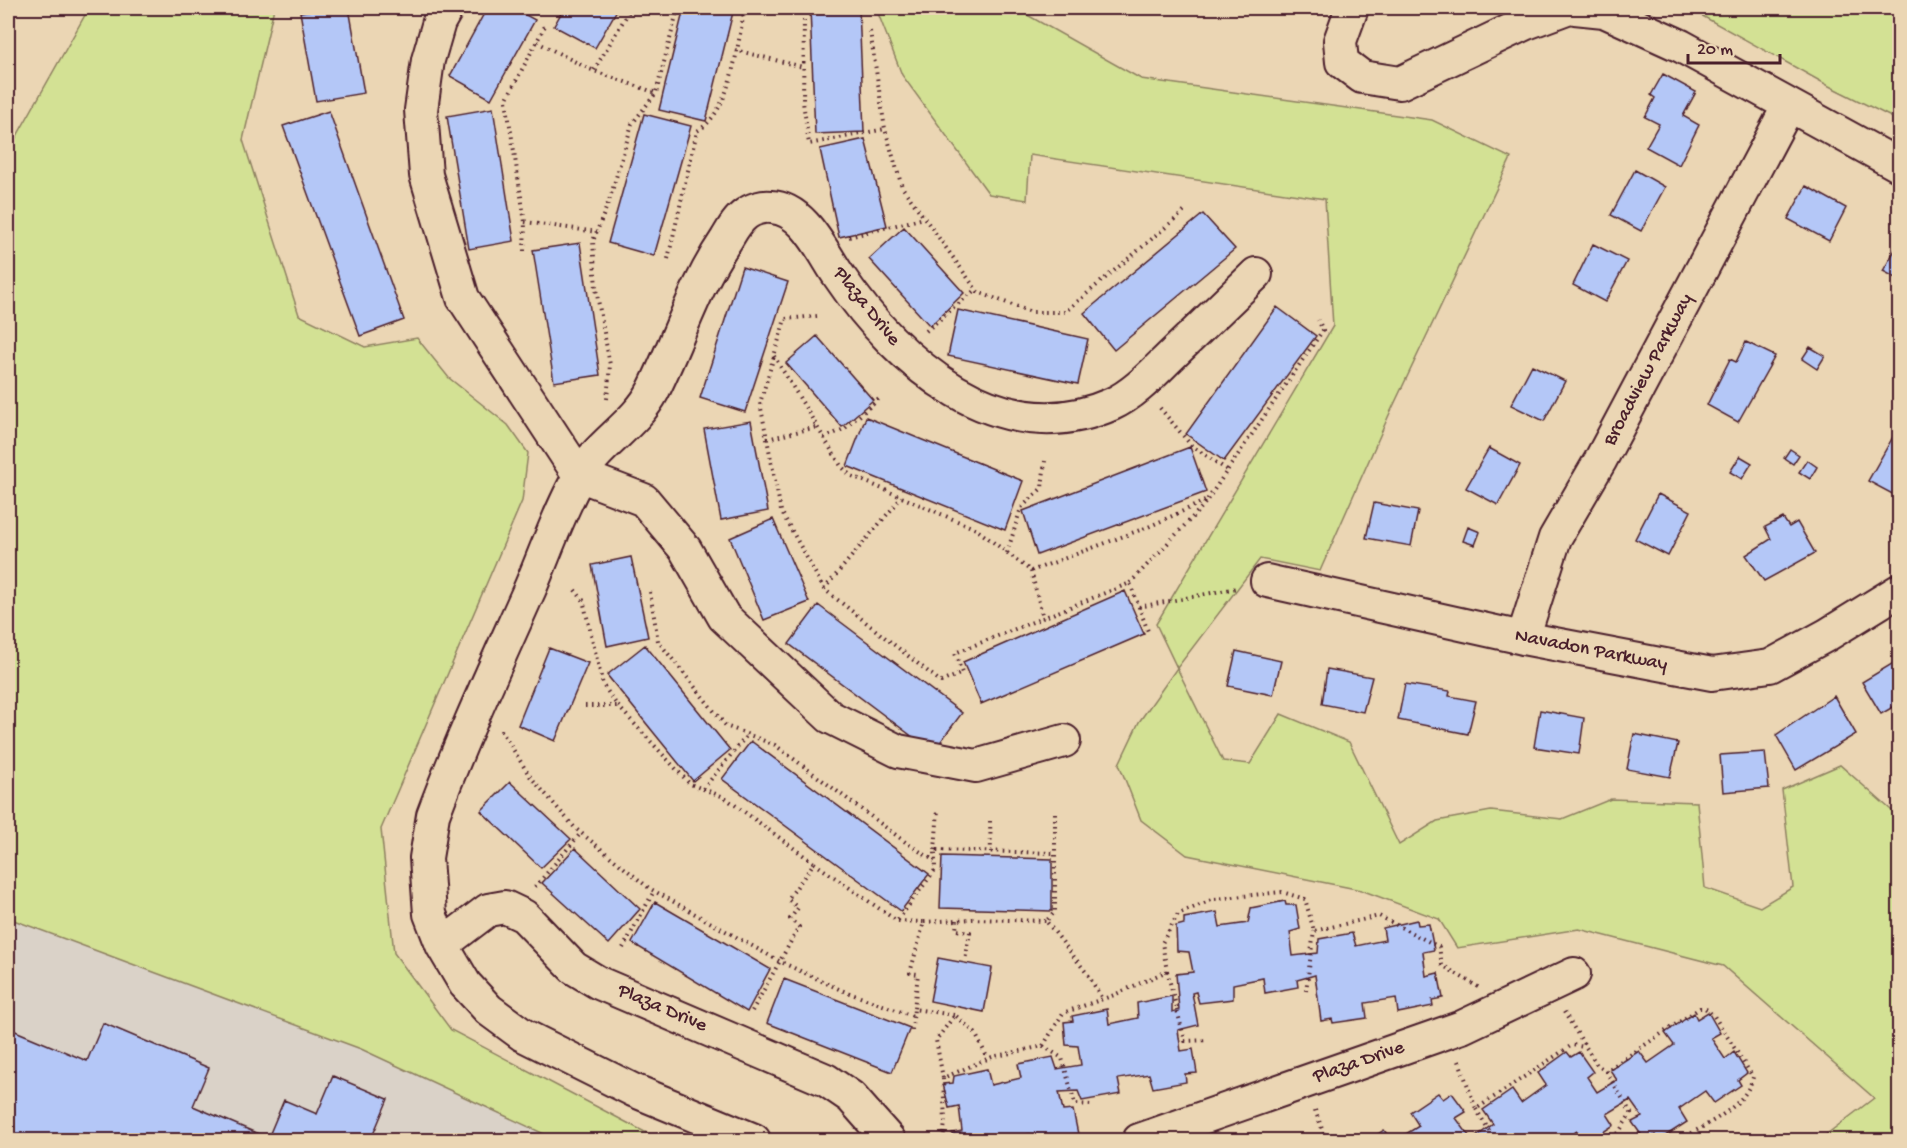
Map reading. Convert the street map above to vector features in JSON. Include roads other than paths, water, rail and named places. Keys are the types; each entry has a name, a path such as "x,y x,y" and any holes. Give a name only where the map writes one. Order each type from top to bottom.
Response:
{"street":[{"path":"447,8 439,22 428,60 421,110 426,175 463,298 579,475 645,500 685,549 724,617 830,717 898,751 976,766 1064,741"},
{"path":"1352,8 1340,41 1342,62 1362,76 1400,83 1524,24 1567,8"},
{"path":"1575,8 1605,11 1671,42 1899,166"},
{"name":"Broadview Parkway","path":"1523,638 1555,538 1600,461 1788,107"},
{"name":"Plaza Drive","path":"754,1140 633,1090 523,1035 489,1011 471,991 442,945 429,914 426,858 433,815 579,475 651,395 702,280 745,214 770,206 784,209 799,221 819,244 841,279 902,351 944,386 973,402 1004,412 1038,417 1076,414 1112,404 1141,385 1256,274"},
{"name":"Navadon Parkway","path":"1267,581 1523,638 1712,674 1770,666 1827,635 1899,590"},
{"name":"Plaza Drive","path":"442,945 488,910 497,907 515,910 574,968 598,983 826,1080 851,1097 889,1140"},
{"name":"Plaza Drive","path":"1139,1140 1462,1027 1574,974"}]}
